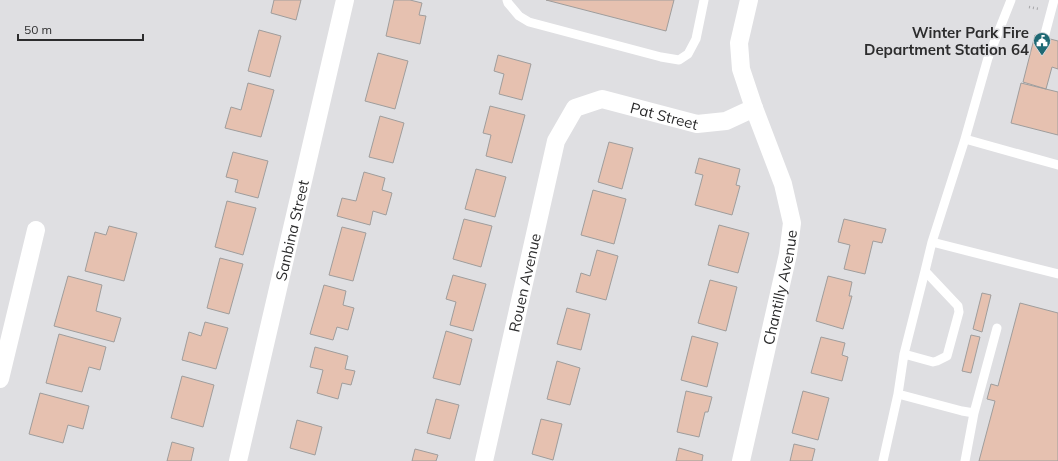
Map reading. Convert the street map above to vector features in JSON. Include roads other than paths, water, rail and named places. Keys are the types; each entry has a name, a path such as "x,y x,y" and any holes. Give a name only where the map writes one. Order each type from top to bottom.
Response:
{"street":[{"name":"Sanbina Street","path":"238,461 345,0"},
{"name":"Chantilly Avenue","path":"741,461 788,254 792,223 783,184 741,69 739,43 749,0"},
{"name":"Pat Street","path":"575,108 602,99 697,124 726,121 754,108"},
{"name":"Rouen Avenue","path":"484,461 556,141 575,108"},
{"path":"0,378 36,230"}],"lane":[{"path":"507,0 518,16 529,22 661,57 679,60 688,54 696,39 704,0"},
{"path":"883,461 898,394 904,354 932,242 965,139 988,58 1011,0"},
{"path":"1045,34 1054,0"},
{"path":"965,139 1058,165"},
{"path":"932,242 1058,274"},
{"path":"904,354 933,362 947,356 959,312 958,306 925,271"},
{"path":"965,461 974,413 997,328"},
{"path":"898,394 974,413"}],"place":[{"name":"Winter Park Fire Department Station 64","path":"1042,56"}]}
